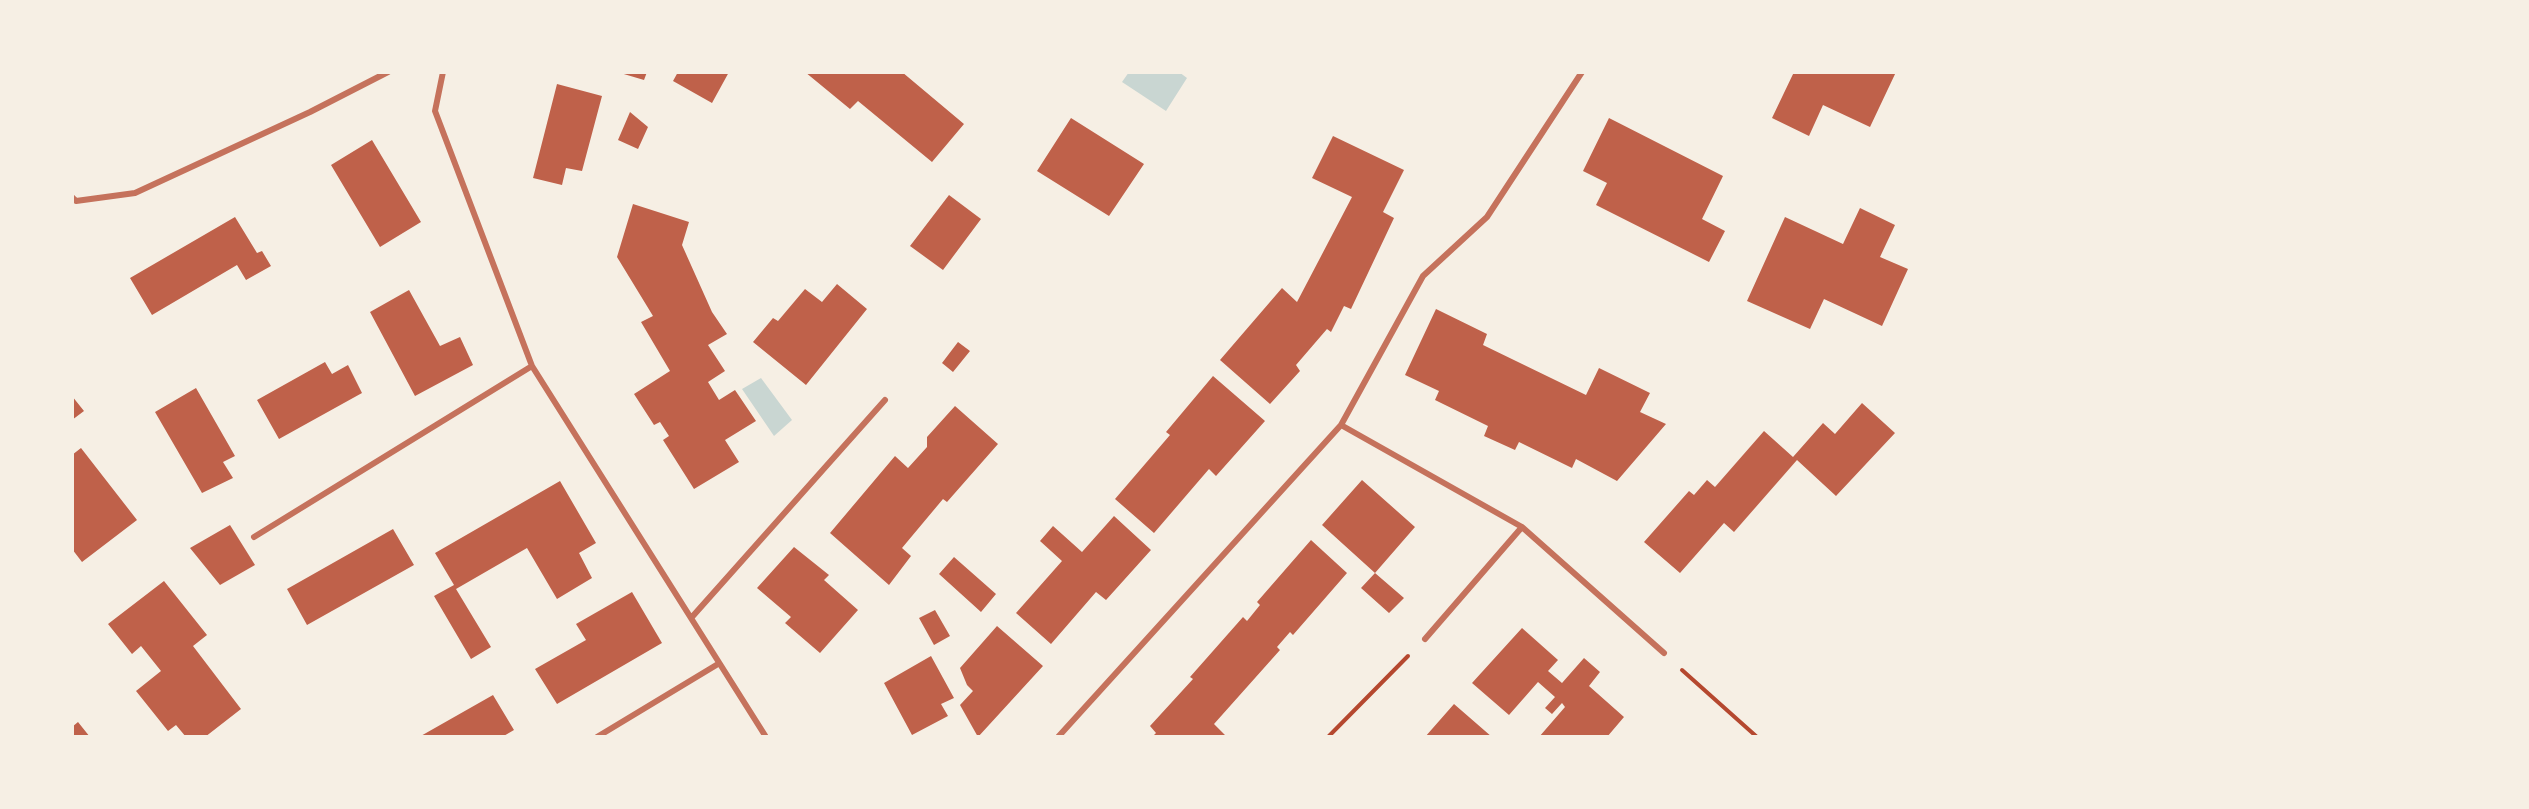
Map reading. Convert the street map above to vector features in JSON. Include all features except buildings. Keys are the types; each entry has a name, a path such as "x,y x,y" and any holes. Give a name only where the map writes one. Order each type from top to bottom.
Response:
{"street":[{"path":"72,197 76,201 135,193 310,112 388,72"},
{"path":"443,72 435,111 532,366 766,737"},
{"path":"1058,737 1341,425 1423,276 1487,218 1582,72"},
{"path":"254,537 532,366"},
{"path":"692,617 885,400"},
{"path":"1341,425 1522,527 1664,653"},
{"path":"1425,639 1522,527"},
{"path":"597,737 718,664"}],"path":[{"path":"1328,737 1425,639"},
{"path":"1664,653 1757,737"}],"shaded area":[{"path":"1129,72 1179,72 1187,78 1166,111 1122,82"},
{"path":"761,378 792,420 774,436 742,389"}]}
